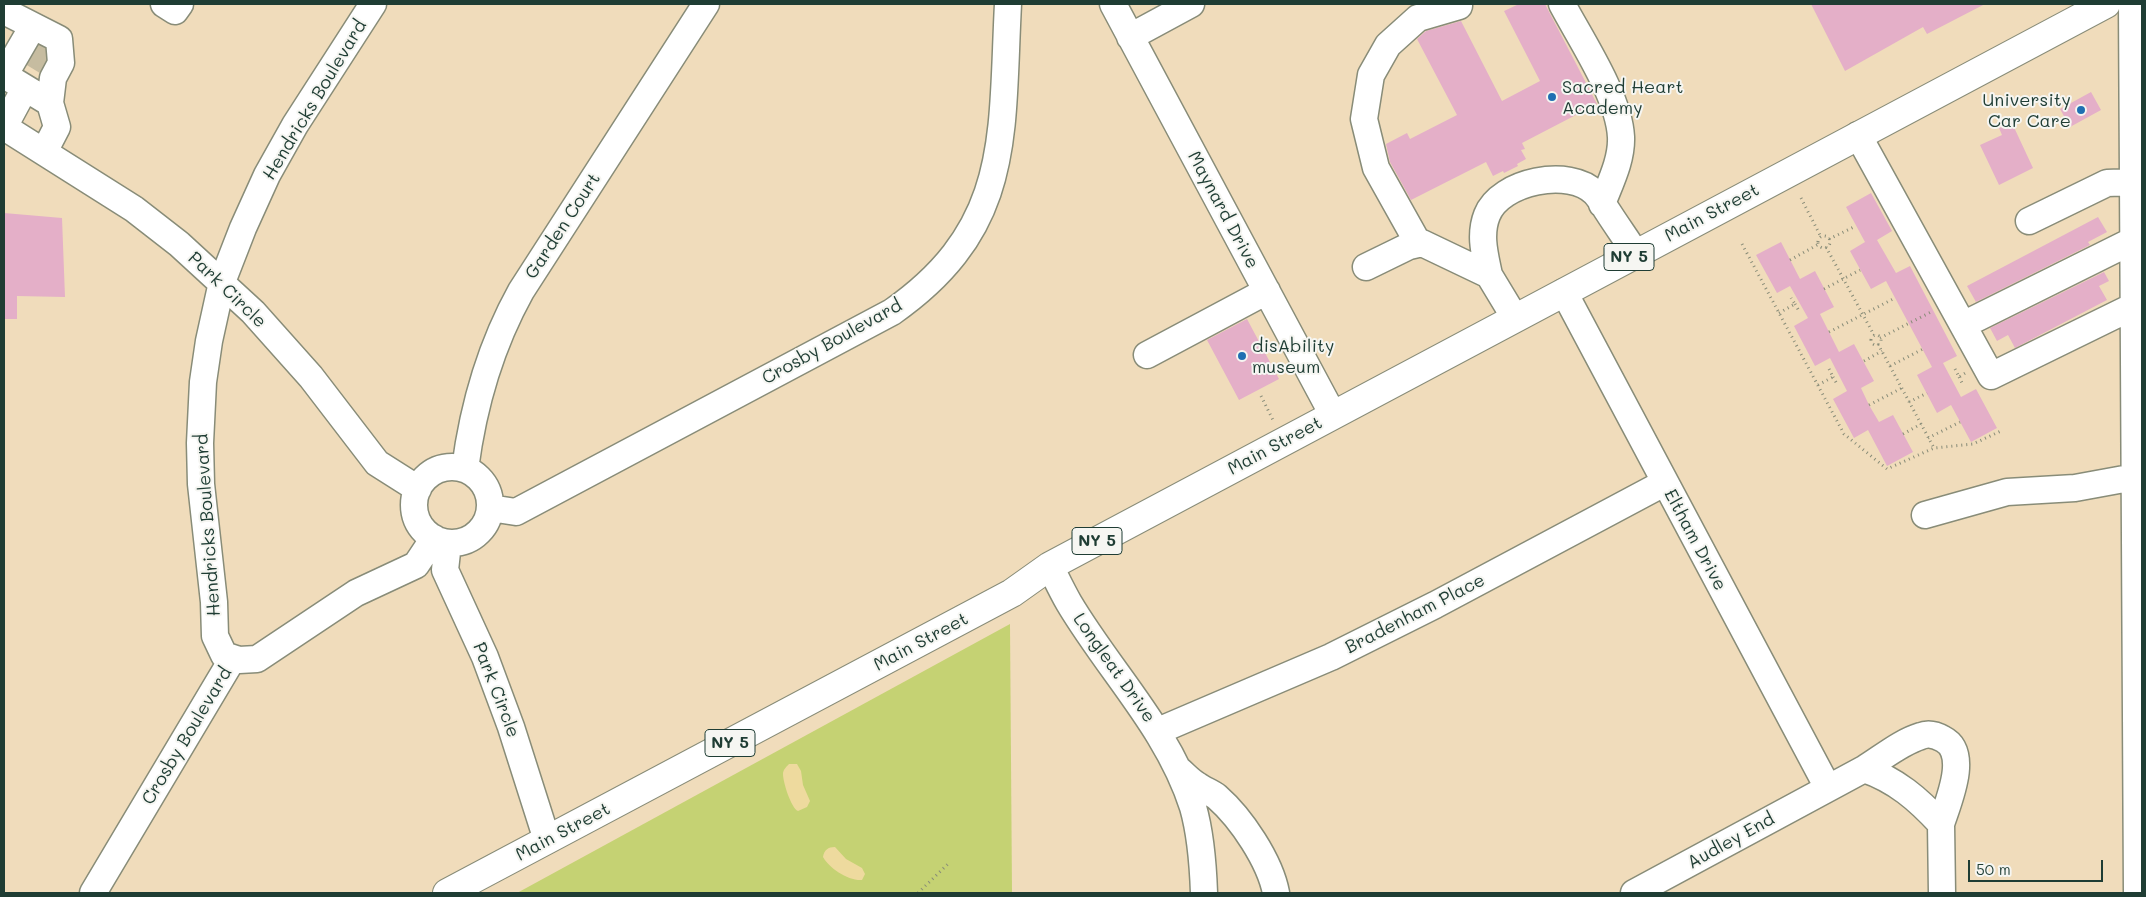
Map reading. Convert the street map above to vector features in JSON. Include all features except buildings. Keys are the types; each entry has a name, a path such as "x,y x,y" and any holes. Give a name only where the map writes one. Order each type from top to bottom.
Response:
{"main road":[{"path":"4,9 7,4"},
{"name":"Main Street","path":"447,893 1012,593 1050,566 2106,4"}],"street":[{"path":"164,4 175,12 180,4"},
{"name":"Hendricks Boulevard","path":"234,658 224,655 215,636 214,602 201,484 200,443 203,382 209,342 222,282 243,228 267,175 295,125 374,4"},
{"name":"Garden Court","path":"465,469 470,434 494,347 508,314 706,4"},
{"name":"Crosby Boulevard","path":"490,508 516,512 892,312 917,295 940,274 972,230 985,203 995,174 1000,144 1008,4"},
{"name":"Maynard Drive","path":"1114,4 1333,415"},
{"path":"1130,37 1191,4"},
{"path":"1562,4 1609,93 1621,138 1618,163 1602,204"},
{"path":"2132,4 2138,107 2134,182 2137,235 2134,306 2138,381 2135,477 2139,825 2137,893"},
{"path":"1418,243 1376,168 1364,119 1371,74 1388,45 1418,18 1459,6"},
{"path":"4,9 43,33 59,39 61,64 54,78 50,103 56,127 44,152"},
{"path":"4,127 17,78 43,33"},
{"path":"17,78 50,103"},
{"name":"Park Circle","path":"4,127 134,209 179,244 253,312 311,377 377,463 418,488"},
{"path":"1858,135 1963,325 1981,373 2134,306"},
{"path":"1515,318 1489,275 1482,233 1488,214 1495,204 1515,188 1538,181 1554,180 1577,183 1594,192 1636,254"},
{"path":"2029,221 2107,183 2134,182"},
{"path":"1963,325 2137,235"},
{"path":"1366,267 1409,246 1422,242 1489,275"},
{"path":"1147,355 1267,291"},
{"name":"Eltham Drive","path":"1564,292 1828,788"},
{"path":"448,467 465,469 474,473 487,488 490,508 487,520 476,534 460,542 441,540 425,531 418,522 414,500 418,488 424,479 433,472 448,467"},
{"path":"1925,514 2007,492 2075,488 2135,477"},
{"name":"Bradenham Place","path":"1158,731 1340,652 1436,605 1664,482"},
{"name":"Park Circle","path":"441,540 445,570 485,657 511,727 547,840"},
{"name":"Crosby Boulevard","path":"93,893 234,658 257,660 356,593 416,565 441,540"},
{"name":"Longleat Drive","path":"1050,566 1069,603 1158,731 1178,770 1193,807 1203,860 1204,893"},
{"name":"Audley End","path":"1634,893 1864,769 1922,735 1936,735 1950,742 1956,754 1956,771 1952,790 1941,824"},
{"path":"1864,769 1877,773 1912,794 1941,824 1942,893"},
{"name":"Longleat Drive","path":"1178,770 1197,786 1216,796 1237,820 1263,860 1274,883 1276,893"}],"path":[{"path":"1801,198 1821,237"},
{"path":"1829,239 1856,226"},
{"path":"1821,237 1825,236 1829,239"},
{"path":"1819,244 1818,240 1821,237"},
{"path":"1826,247 1830,243 1829,239"},
{"path":"1742,244 1844,434 1887,469 1934,448 1973,444 2003,430"},
{"path":"1819,244 1823,248 1826,247"},
{"path":"1790,260 1819,244"},
{"path":"1826,247 1874,336 1880,338"},
{"path":"1824,288 1860,270"},
{"path":"1791,298 1798,311"},
{"path":"1829,332 1895,298"},
{"path":"1779,313 1795,304"},
{"path":"1934,448 1878,344 1880,338 1939,307"},
{"path":"1874,336 1872,342 1875,345 1878,344"},
{"path":"1890,366 1923,349"},
{"path":"1864,361 1882,351"},
{"path":"1829,369 1837,384"},
{"path":"1955,369 1962,383"},
{"path":"1959,377 1981,373"},
{"path":"1818,385 1833,377"},
{"path":"1870,404 1902,388"},
{"path":"1909,402 1927,394"},
{"path":"1261,396 1274,422"},
{"path":"1928,438 1960,422"},
{"path":"1903,434 1921,424"},
{"path":"918,893 950,862"}],"green space":[{"path":"1010,624 1012,893 517,893"}],"sand":[{"path":"789,764 797,764 801,771 803,785 810,801 807,807 798,811 790,800 783,778 784,771"},
{"path":"835,847 846,859 862,868 865,874 862,880 845,876 826,861 823,857 825,851 828,848"}],"tunnel":[{"path":"30,67 47,39"}],"place":[{"name":"Sacred Heart Academy","path":"1552,97"},
{"name":"University Car Care","path":"2081,110"},
{"name":"disAbility museum","path":"1242,356"}]}
